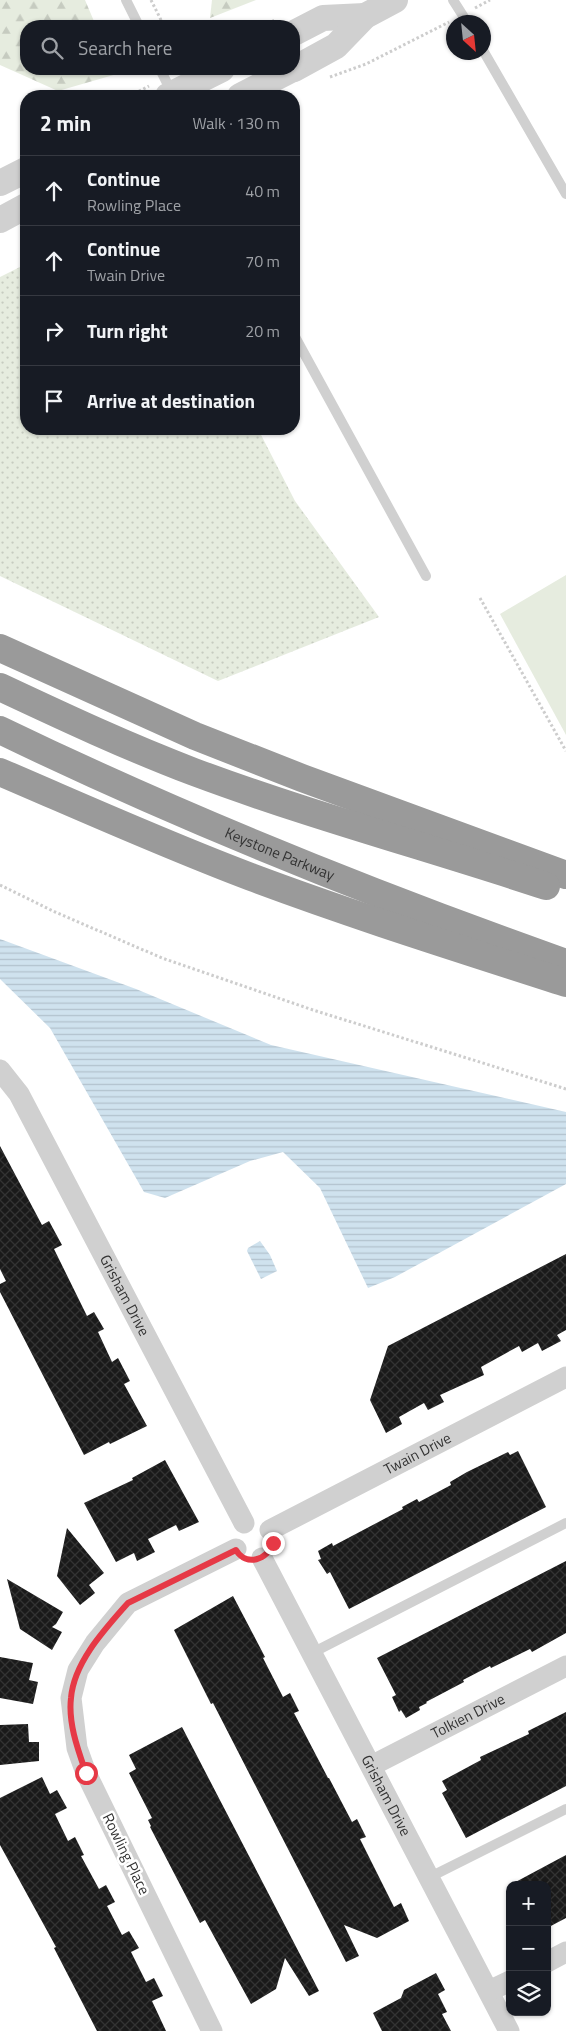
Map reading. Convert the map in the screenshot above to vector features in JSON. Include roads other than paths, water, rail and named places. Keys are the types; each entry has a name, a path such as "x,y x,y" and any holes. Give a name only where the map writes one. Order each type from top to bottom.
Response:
{"highway":[{"path":"0,648 127,707 210,742 566,875"},
{"path":"0,687 129,746 195,772 330,818 566,893"},
{"name":"Keystone Parkway","path":"0,730 189,817 251,843 391,899 566,963"},
{"path":"0,772 160,841 251,876 343,910 566,984"}],"street":[{"path":"300,66 336,46 365,16 395,0"},
{"path":"300,30 323,18 365,16"},
{"path":"181,90 210,75"},
{"path":"252,90 282,75"},
{"path":"0,183 20,173"},
{"path":"0,220 20,209"},
{"name":"Grisham Drive","path":"0,1070 19,1094 244,1523"},
{"name":"Twain Drive","path":"270,1530 566,1377"},
{"path":"260,1522 270,1530 273,1543 271,1549 262,1558 249,1560 236,1550 233,1541 234,1534 244,1523 260,1522"},
{"name":"Rowling Place","path":"212,2031 86,1773 77,1748 71,1698 78,1670 95,1643 128,1603 236,1550"},
{"name":"Grisham Drive","path":"262,1558 509,2031"},
{"name":"Tolkien Drive","path":"371,1766 566,1666"},
{"path":"551,1960 566,1952"},
{"path":"489,1991 506,1983"}],"lane":[{"path":"126,0 136,20"},
{"path":"453,0 462,15"},
{"path":"489,60 566,194"},
{"path":"163,75 169,90"},
{"path":"300,347 426,576"},
{"path":"312,1653 566,1523"},
{"path":"430,1877 566,1809"}],"water":[{"path":"0,939 136,989 271,1045 566,1112 566,1184 395,1277 368,1288 320,1188 283,1152 250,1161 165,1198 144,1192 50,1028 0,979"},
{"path":"260,1241 270,1255 277,1271 261,1279 247,1251 248,1248"}]}
